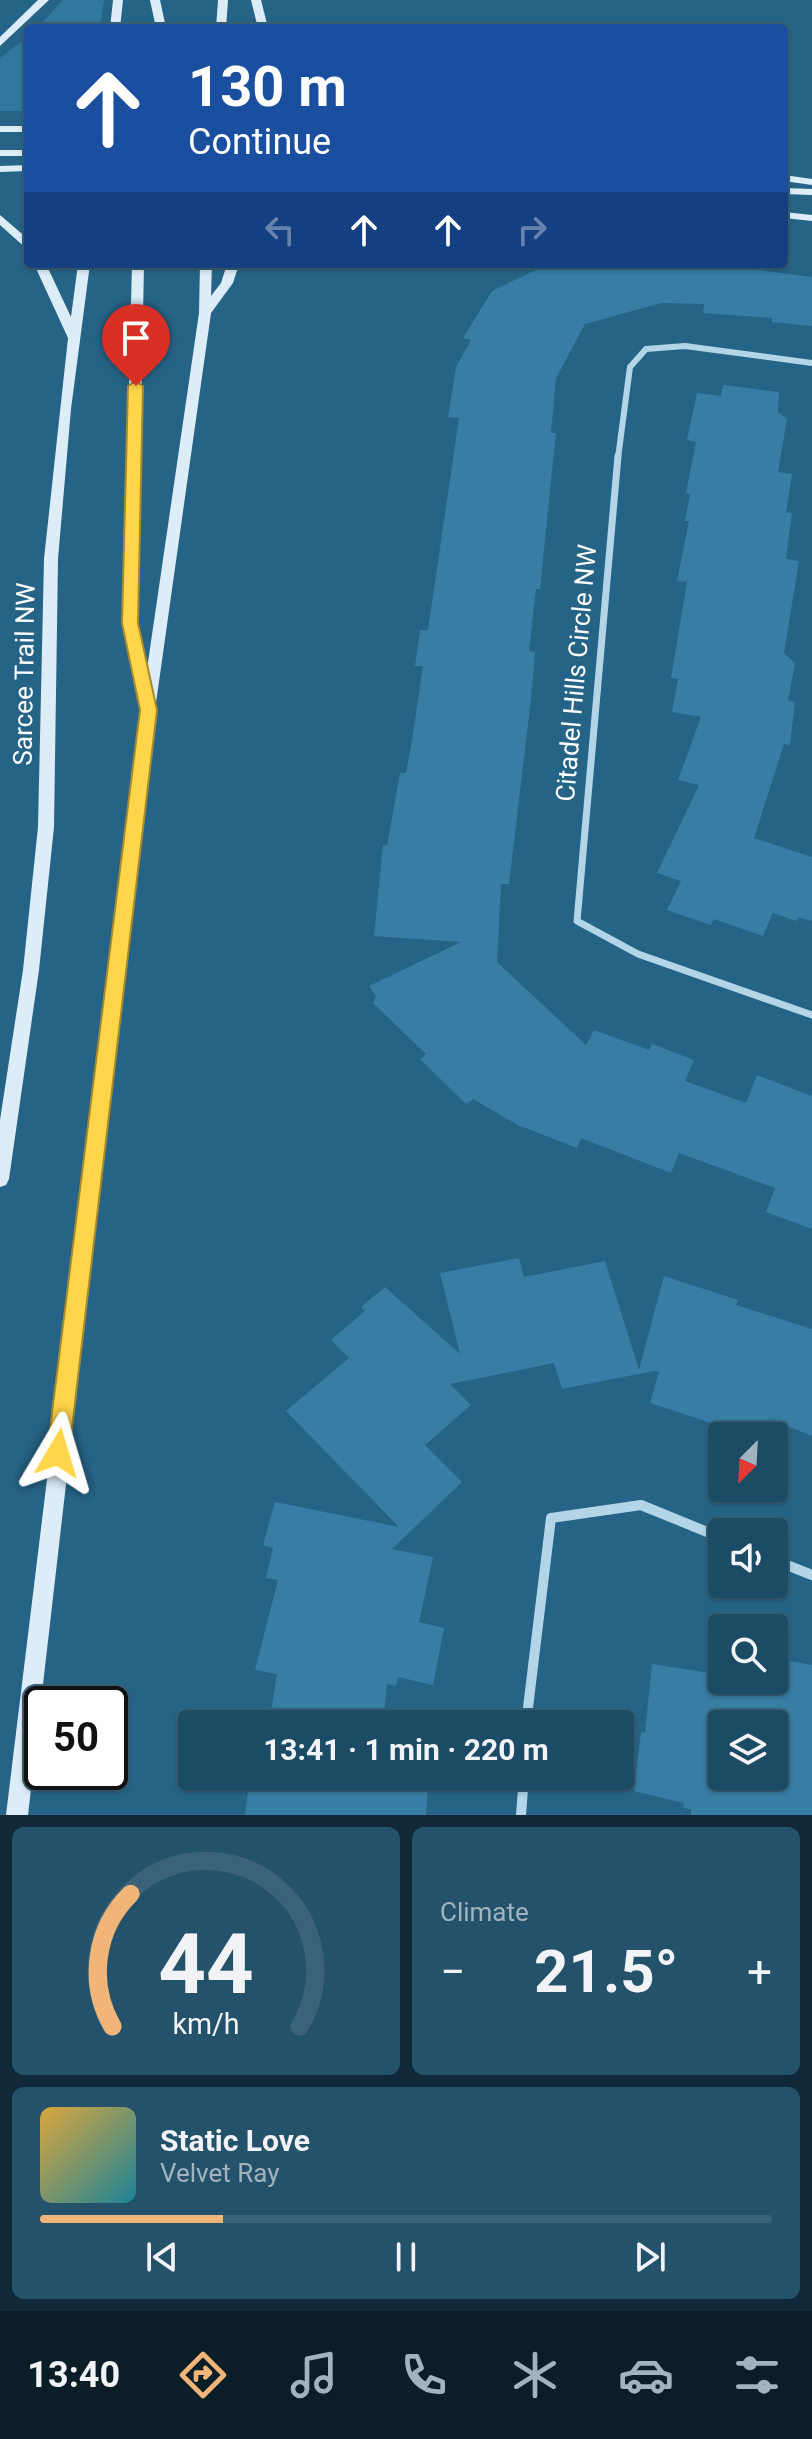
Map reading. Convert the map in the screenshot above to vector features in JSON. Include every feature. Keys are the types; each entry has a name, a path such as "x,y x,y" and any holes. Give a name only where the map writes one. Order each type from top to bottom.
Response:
{"main road":[{"path":"0,43 44,0"},
{"path":"115,24 118,0"},
{"path":"155,0 160,24"},
{"path":"221,24 223,0"},
{"path":"256,0 262,24"},
{"path":"0,129 24,129"},
{"path":"0,153 24,153"},
{"path":"0,169 24,168"},
{"path":"788,179 812,182"},
{"path":"788,191 812,192"},
{"path":"788,215 812,218"},
{"path":"0,218 24,242"},
{"path":"42,268 75,340"},
{"name":"Sarcee Trail NW","path":"0,1179 31,970 46,827 51,559 65,409 84,268"},
{"path":"138,268 130,623 148,710"},
{"path":"17,1815 148,710 205,313 206,268"},
{"path":"205,313 227,283 232,268"}],"street":[{"name":"Citadel Hills Circle NW","path":"812,363 685,346 646,349 630,367 611,511 577,921 638,954 812,1015"},
{"path":"528,1710 551,1518 641,1505 708,1532"},
{"path":"788,1566 812,1575"},
{"path":"521,1815 523,1790"}],"shaded area":[{"path":"63,0 104,0 101,24 41,24"},
{"path":"24,39 24,111 0,111 0,58"}],"building":[{"path":"540,268 751,268 812,277 812,326 772,322 772,318 703,313 704,304 661,303 585,324 556,378 551,433 556,433 540,589 536,589 529,651 535,652 531,699 509,884 501,884 497,962 586,1045 594,1030 649,1050 652,1044 694,1060 685,1081 746,1103 757,1075 812,1096 812,1229 766,1212 775,1188 679,1153 671,1173 581,1138 577,1148 518,1125 473,1099 466,1104 420,1059 426,1054 373,1003 376,996 369,986 461,942 374,936 383,845 387,846 400,773 406,773 412,740 423,666 415,666 420,630 428,630 459,418 448,417 456,367 471,340 463,338 492,291"},
{"path":"723,385 779,392 778,412 787,419 778,472 792,474 786,512 792,513 786,559 799,561 784,653 795,663 788,701 795,702 790,745 784,744 754,838 812,857 812,921 798,917 796,921 773,913 763,936 714,919 711,925 667,910 681,881 657,873 699,785 678,780 701,717 672,712 678,679 671,678 687,582 677,581 689,521 685,521 690,494 686,493 696,442 687,440 697,393 721,396"},
{"path":"519,1258 524,1277 605,1261 639,1370 664,1276 738,1300 736,1305 812,1329 812,1436 788,1426 788,1422 770,1419 769,1422 708,1422 650,1403 659,1372 654,1371 562,1389 554,1363 450,1384 471,1405 425,1445 462,1482 392,1549 433,1557 419,1622 444,1628 433,1685 398,1677 396,1686 387,1684 384,1710 271,1710 277,1674 255,1670 278,1580 266,1578 273,1548 263,1545 275,1502 399,1527 286,1411 349,1358 331,1340 365,1311 361,1307 385,1287 460,1354 440,1273"},
{"path":"788,1661 812,1665 812,1815 691,1815 691,1809 683,1808 684,1803 634,1791 641,1732 645,1733 652,1664 708,1673 708,1694 788,1694"},
{"path":"248,1790 428,1790 426,1815 245,1815"}],"route":[{"path":"58,1453 148,710 130,623 136,386"}]}
